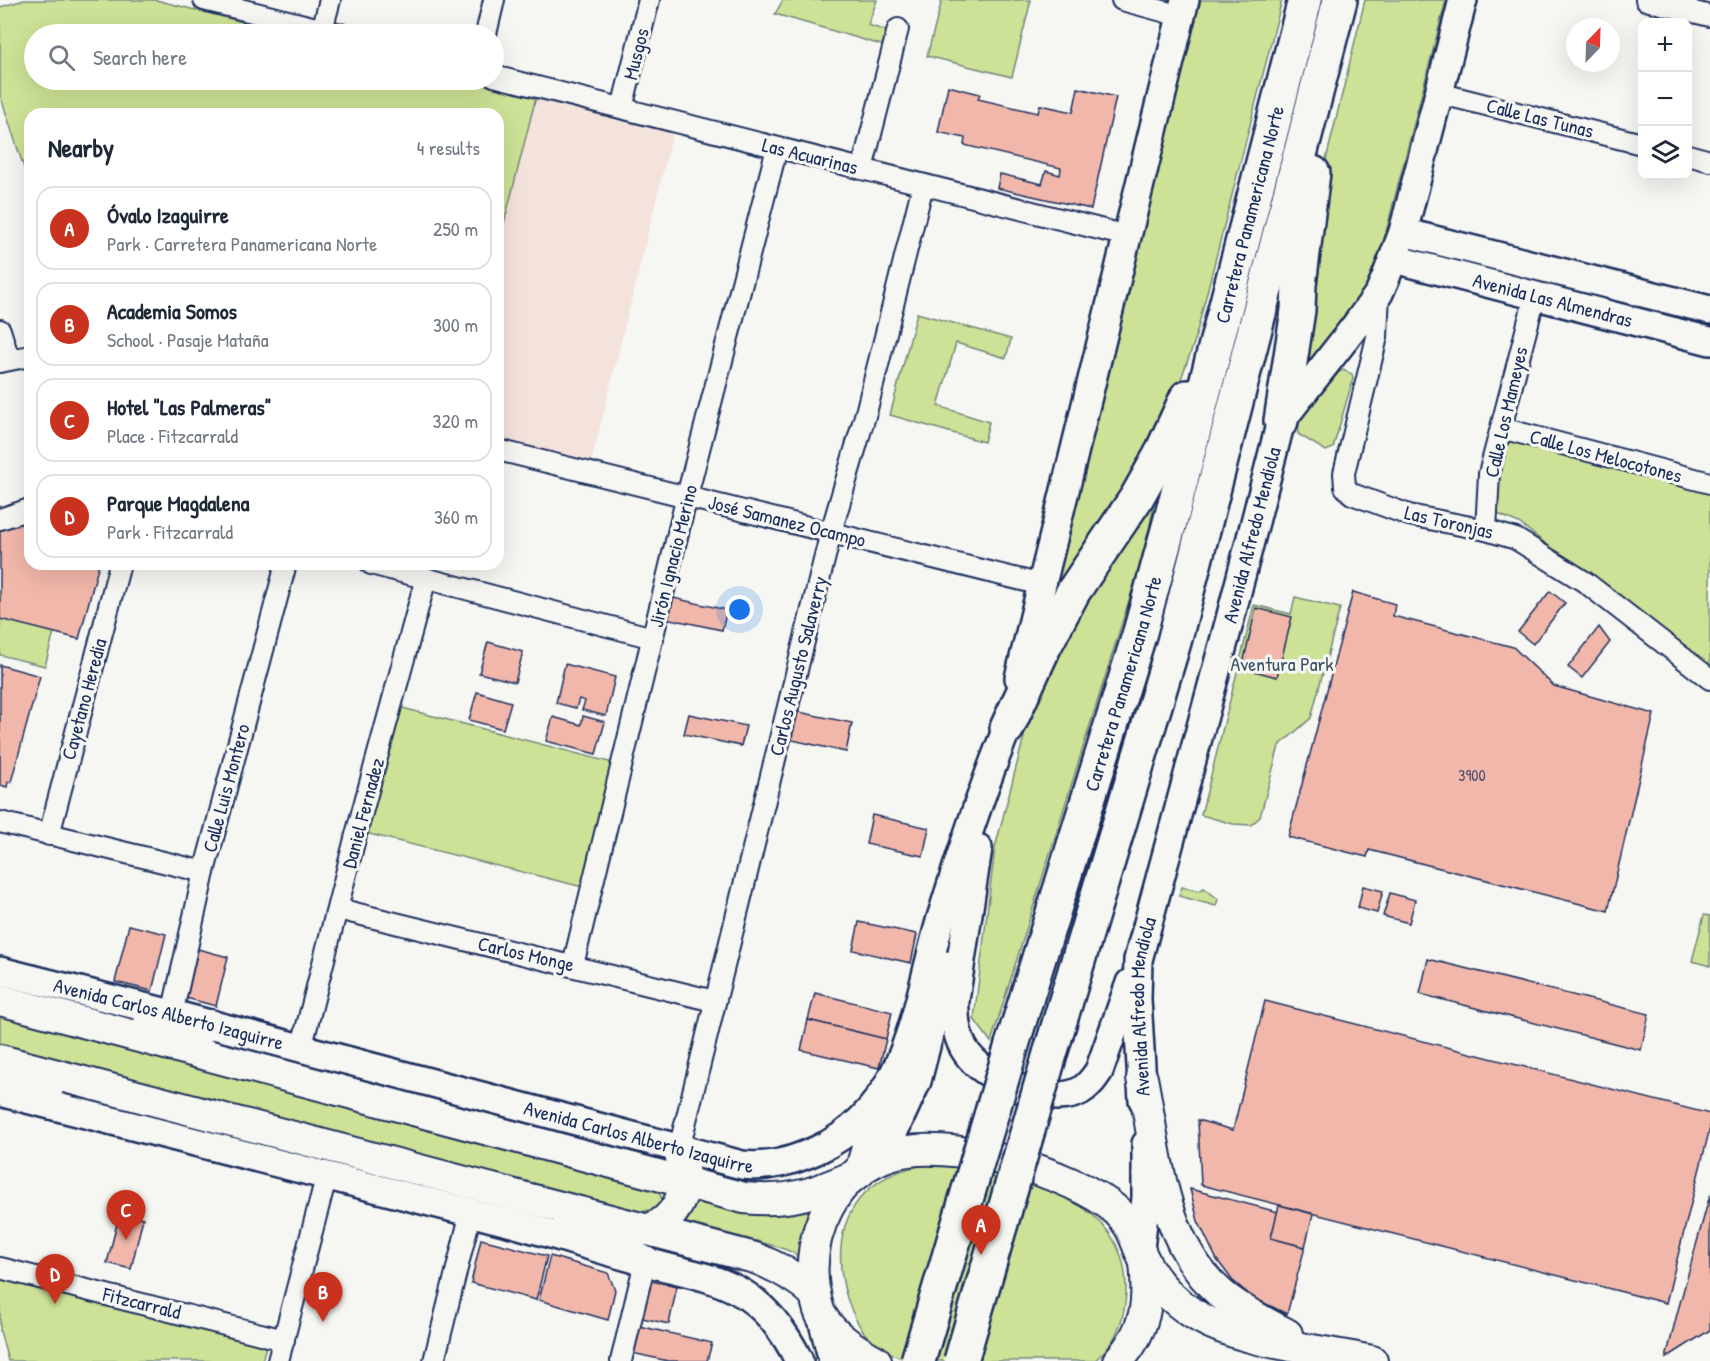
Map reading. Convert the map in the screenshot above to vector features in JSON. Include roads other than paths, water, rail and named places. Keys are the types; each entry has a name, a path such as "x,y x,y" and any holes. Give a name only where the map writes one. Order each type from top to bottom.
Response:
{"highway":[{"name":"Carretera Panamericana Norte","path":"918,1361 1012,1045 1140,632 1305,0"},
{"name":"Carretera Panamericana Norte","path":"961,1361 1177,631 1340,0"},
{"path":"1281,421 1313,179 1312,108"},
{"path":"1007,728 1044,647 1073,592 1137,497 1160,456 1185,404 1235,275"}],"main road":[{"name":"Avenida Alfredo Mendiola","path":"1142,1255 1146,1141 1138,1016 1138,960 1281,421 1327,364 1379,293 1394,259 1463,0"},
{"path":"862,1170 895,1129 917,1081 1007,728 1183,8"},
{"name":"Avenida Las Almendras","path":"1403,232 1710,310"},
{"name":"Avenida Las Almendras","path":"1394,259 1710,341"},
{"name":"Avenida Carlos Alberto Izaguirre","path":"0,971 172,1014 742,1165 756,1167 780,1164 804,1156 838,1139 861,1121 882,1096 898,1069 959,861 983,788 1007,728"},
{"path":"981,829 954,1018 958,1038 969,1057 985,1071 1006,1083 1042,1094 1063,1095 1079,1091 1091,1083 1099,1071 1111,1042 1138,960"},
{"name":"Avenida Carlos Alberto Izaguirre","path":"0,1000 744,1198 768,1200 796,1198 820,1191 890,1155 931,1149 974,1154 1034,1169 1089,1192 1117,1211 1134,1232 1142,1255 1148,1293 1143,1322 1130,1348 1118,1361"},
{"path":"125,1032 211,1025"},
{"path":"0,1060 108,1089 470,1198 570,1223 645,1262 703,1276 737,1290 759,1304 789,1342 799,1361"},
{"path":"1142,1078 1165,1197 1185,1246 1202,1273 1221,1294 1251,1315 1287,1334 1337,1353"},
{"path":"0,1084 82,1093 108,1089"},
{"path":"0,1092 327,1174 645,1230 755,1258 782,1269 800,1280 838,1335 876,1361"},
{"path":"862,1170 882,1096"},
{"path":"645,1230 656,1227 667,1220 679,1202 684,1182 679,1149"},
{"name":"Avenida Carlos Alberto Izaguirre","path":"818,1305 812,1261 818,1229 833,1199 862,1170"},
{"name":"Avenida Carlos Alberto Izaguirre","path":"1142,1255 1161,1287 1175,1301 1216,1326 1241,1334 1372,1361"},
{"path":"818,1305 833,1361"}],"street":[{"path":"204,0 299,24"},
{"path":"330,0 331,24"},
{"path":"488,24 494,0"},
{"name":"Musgos","path":"622,108 649,0"},
{"path":"1122,0 1183,8"},
{"path":"1646,0 1710,16"},
{"path":"862,169 898,29"},
{"name":"Las Acuarinas","path":"504,78 1127,236"},
{"name":"Calle Las Tunas","path":"1438,93 1638,143"},
{"name":"Jirón Ignacio Merino","path":"573,965 687,496 777,148"},
{"path":"1692,156 1710,161"},
{"name":"Carlos Augusto Salaverry","path":"679,1149 831,532 867,409 923,185"},
{"name":"Las Toronjas","path":"1379,293 1377,337 1344,473 1346,487 1352,494 1409,515 1486,530 1516,539 1585,582 1710,679"},
{"name":"Calle Los Mameyes","path":"1486,530 1490,474 1535,296"},
{"path":"0,330 5,360 24,357"},
{"name":"Calle Los Melocotones","path":"1501,428 1710,483"},
{"name":"José Samanez Ocampo","path":"504,451 1042,585"},
{"path":"0,519 24,512"},
{"name":"Cayetano Heredia","path":"49,835 118,570"},
{"name":"Calle Luis Montero","path":"172,1014 204,873 284,570"},
{"path":"395,570 653,638"},
{"name":"Daniel Fernadez","path":"301,1048 426,578"},
{"path":"0,822 204,873"},
{"name":"Carlos Monge","path":"338,909 714,1001"},
{"path":"278,1361 327,1174"},
{"path":"434,1361 470,1198"},
{"path":"621,1361 645,1262"},
{"name":"Fitzcarrald","path":"0,1268 284,1340"}],"place":[{"name":"Hotel \"Las Palmeras\"","path":"126,1240"},
{"name":"Óvalo Izaguirre","path":"981,1255"},
{"name":"Parque Magdalena","path":"55,1304"},
{"name":"Academia Somos","path":"323,1322"}],"park label":[{"name":"Aventura Park","path":"1282,664"}]}
